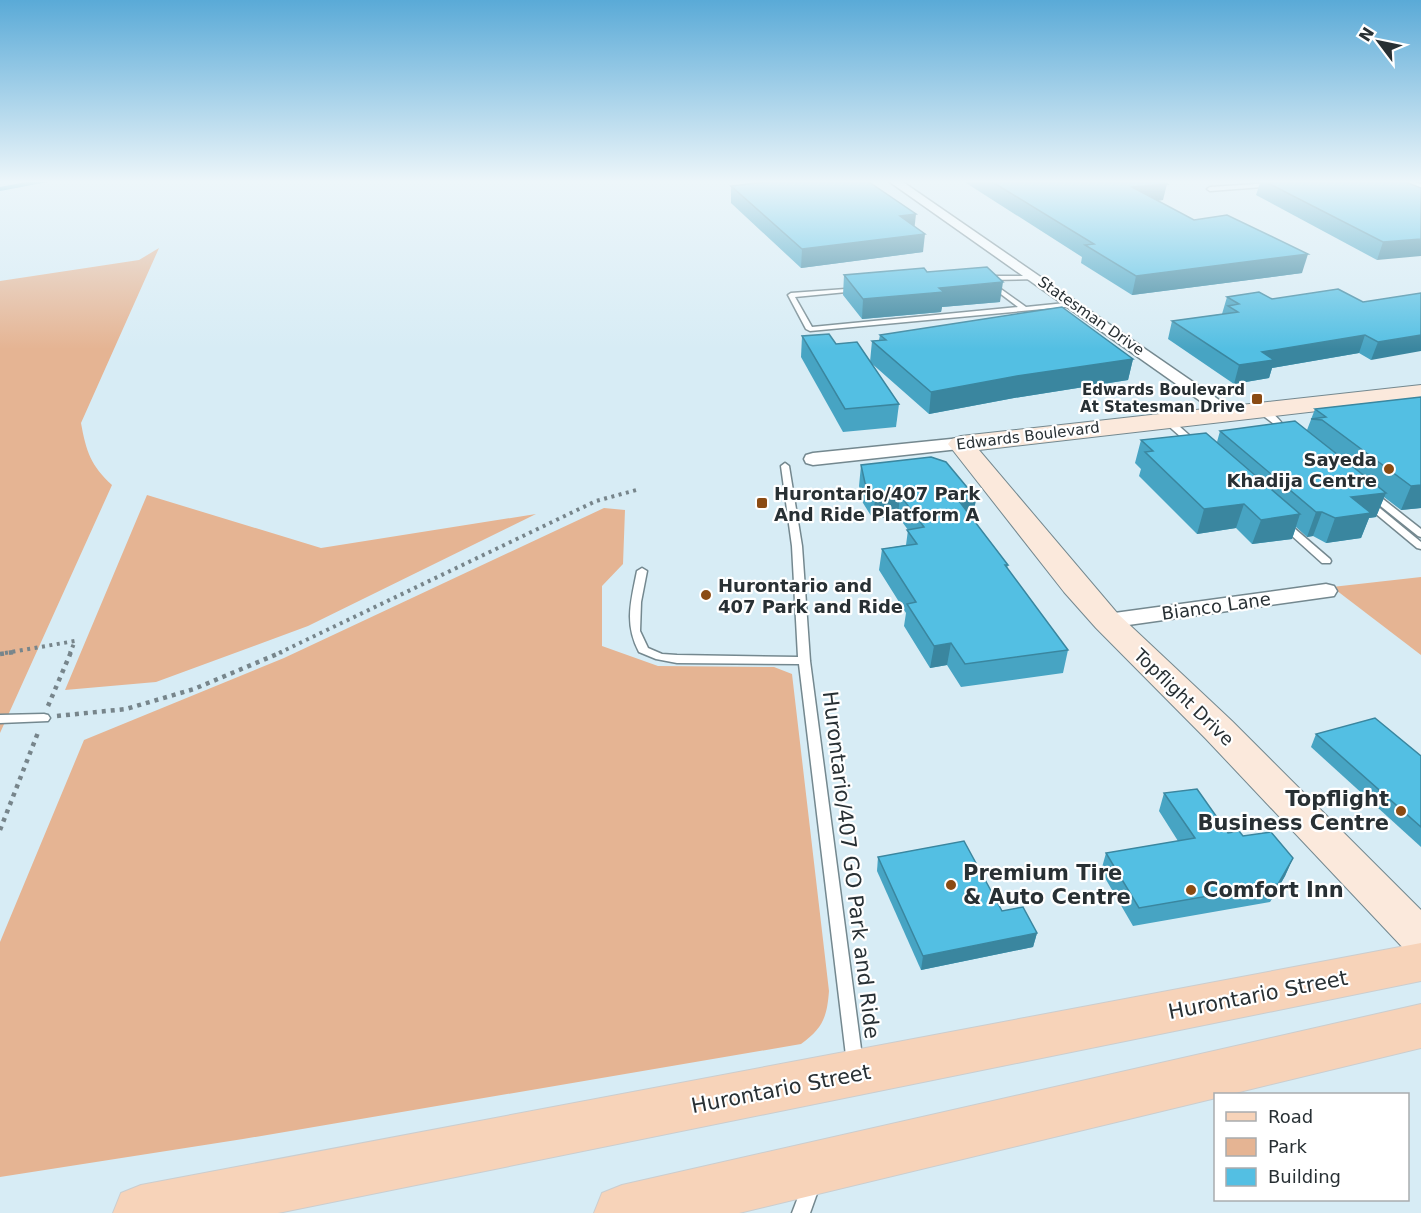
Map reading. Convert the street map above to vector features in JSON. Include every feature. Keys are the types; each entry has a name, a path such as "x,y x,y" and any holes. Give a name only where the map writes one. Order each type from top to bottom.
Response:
{"main road":[{"name":"Hurontario Street","path":"141,1213 856,1075 1421,962"},
{"path":"622,1213 809,1191 1421,1026"}],"street":[{"name":"Statesman Drive","path":"976,237 1229,413"},
{"name":"Edwards Boulevard","path":"813,459 1421,392"},
{"name":"Topflight Drive","path":"961,444 1107,621 1219,730 1421,938"},
{"name":"Bianco Lane","path":"1107,621 1326,591"}],"lane":[{"path":"984,278 1025,309"},
{"path":"973,279 1036,278"},
{"path":"871,288 791,295 810,329 1075,304"},
{"path":"1260,409 1291,435 1298,445"},
{"path":"1167,420 1199,449"},
{"path":"1278,439 1291,435"},
{"name":"Hurontario/407 GO Park and Ride","path":"784,466 797,546 804,661 856,1075"},
{"path":"1420,546 1361,492 1421,534"},
{"path":"1275,516 1326,561"},
{"path":"642,571 636,602 634,631 643,650 660,657 677,659 804,661"},
{"path":"0,719 44,718"}],"path":[{"path":"44,718 126,709 194,689 266,659 391,601 596,501 640,489"},
{"path":"0,654 75,641 0,830"}],"green space":[{"path":"159,248 81,423 90,457 112,485 0,733 0,281 139,260"},
{"path":"147,495 321,548 536,514 308,626 156,682 65,690"},
{"path":"604,508 625,510 623,564 602,586 602,646 658,666 774,667 792,674 829,991 825,1015 814,1033 801,1044 243,1139 0,1177 0,942 84,740 284,658"},
{"path":"1421,577 1421,655 1332,587"}],"building":[{"path":"788,237 904,237 802,249"},
{"path":"1082,237 1272,237 1308,254 1136,276 1085,245 1094,244"},
{"path":"1372,237 1421,237 1421,239 1383,242"},
{"path":"987,267 1003,282 939,288 944,292 863,299 844,275 924,268 927,272"},
{"path":"1338,289 1363,302 1421,293 1421,335 1378,342 1365,335 1262,352 1274,360 1239,365 1172,321 1238,312 1228,306 1239,304 1227,297 1259,292 1272,299"},
{"path":"1062,307 1133,359 1017,376 931,392 872,341 886,340 880,335"},
{"path":"829,334 836,344 857,342 899,404 845,409 802,336"},
{"path":"1421,397 1421,485 1411,486 1322,420 1311,419 1326,417 1315,409"},
{"path":"1295,421 1386,493 1351,497 1371,513 1335,518 1322,512 1316,512 1220,431"},
{"path":"1206,433 1300,514 1261,520 1244,504 1204,509 1145,452 1153,451 1141,440"},
{"path":"931,457 946,462 976,498 959,501 1068,650 965,664 951,643 934,646 907,604 916,602 882,549 917,544 907,530 924,527 900,495 875,499 865,483 861,465"},
{"name":"Topflight Business Centre","path":"1375,718 1421,756 1421,827 1316,734"},
{"path":"1197,789 1228,833 1239,831 1243,836 1271,832 1293,858 1278,884 1139,908 1106,853 1195,838 1164,793"},
{"path":"964,841 1002,911 1023,907 1037,933 923,956 878,857"}],"place":[{"name":"Edwards Boulevard At Statesman Drive","path":"1257,399"},
{"name":"Sayeda Khadija Centre","path":"1389,469"},
{"name":"Hurontario/407 Park And Ride Platform A","path":"762,503"},
{"name":"Hurontario and 407 Park and Ride","path":"706,595"},
{"name":"Topflight Business Centre","path":"1401,811"},
{"name":"Premium Tire & Auto Centre","path":"951,885"},
{"name":"Comfort Inn","path":"1191,890"}]}
